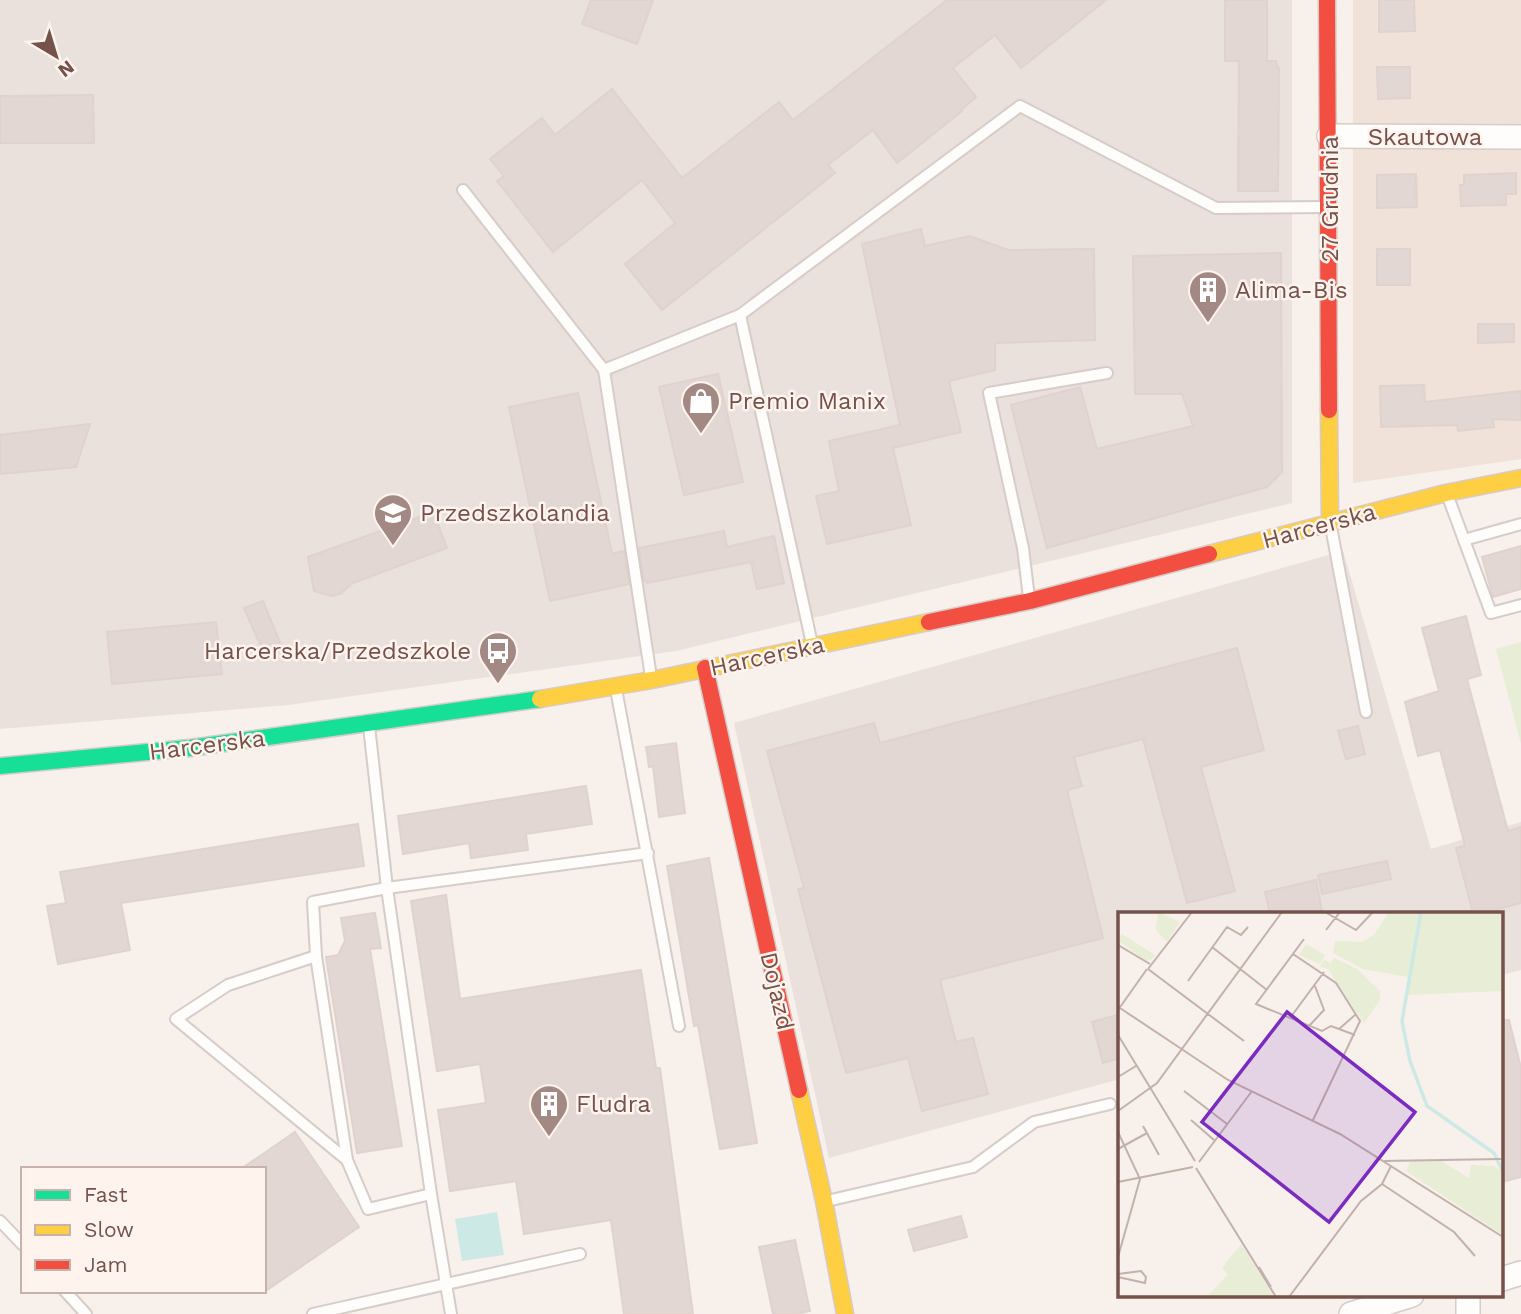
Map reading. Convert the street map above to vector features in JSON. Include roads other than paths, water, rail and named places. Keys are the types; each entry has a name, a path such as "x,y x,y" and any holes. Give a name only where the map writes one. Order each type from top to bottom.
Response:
{"street":[{"name":"27 Grudnia","path":"1327,0 1331,524"},
{"name":"Skautowa","path":"1329,136 1521,137"},
{"name":"Harcerska","path":"0,766 190,748 652,680 1030,601 1446,493 1521,478"},
{"name":"Dojazd","path":"705,668 824,1201 845,1314"},
{"path":"1504,1278 1521,1273"},
{"path":"1351,1314 1409,1296"},
{"path":"1468,1296 1468,1314"}],"lane":[{"path":"604,370 740,315 1020,106 1216,208 1304,209 1330,206"},
{"path":"463,190 604,370 652,680"},
{"path":"740,315 813,646"},
{"path":"1030,601 1023,548 989,393 1107,373"},
{"path":"1446,493 1491,613 1521,605"},
{"path":"1331,524 1366,712"},
{"path":"1464,540 1521,524"},
{"path":"616,686 679,1026"},
{"path":"369,723 387,888 430,1194 451,1314"},
{"path":"430,1194 368,1209 348,1160 316,956 313,902 387,888 648,853"},
{"path":"316,956 228,985 176,1018 348,1160"},
{"path":"824,1201 973,1167 1034,1122 1110,1104"},
{"path":"0,1221 21,1243"},
{"path":"313,1314 580,1254"},
{"path":"67,1293 86,1314"}],"water":[{"path":"497,1212 504,1255 462,1261 455,1219"}],"place":[{"name":"Alima-Bis","path":"1208,324"},
{"name":"Premio Manix","path":"701,435"},
{"name":"Przedszkolandia","path":"393,547"},
{"name":"Harcerska/Przedszkole","path":"498,685"},
{"name":"Fludra","path":"549,1138"}]}
